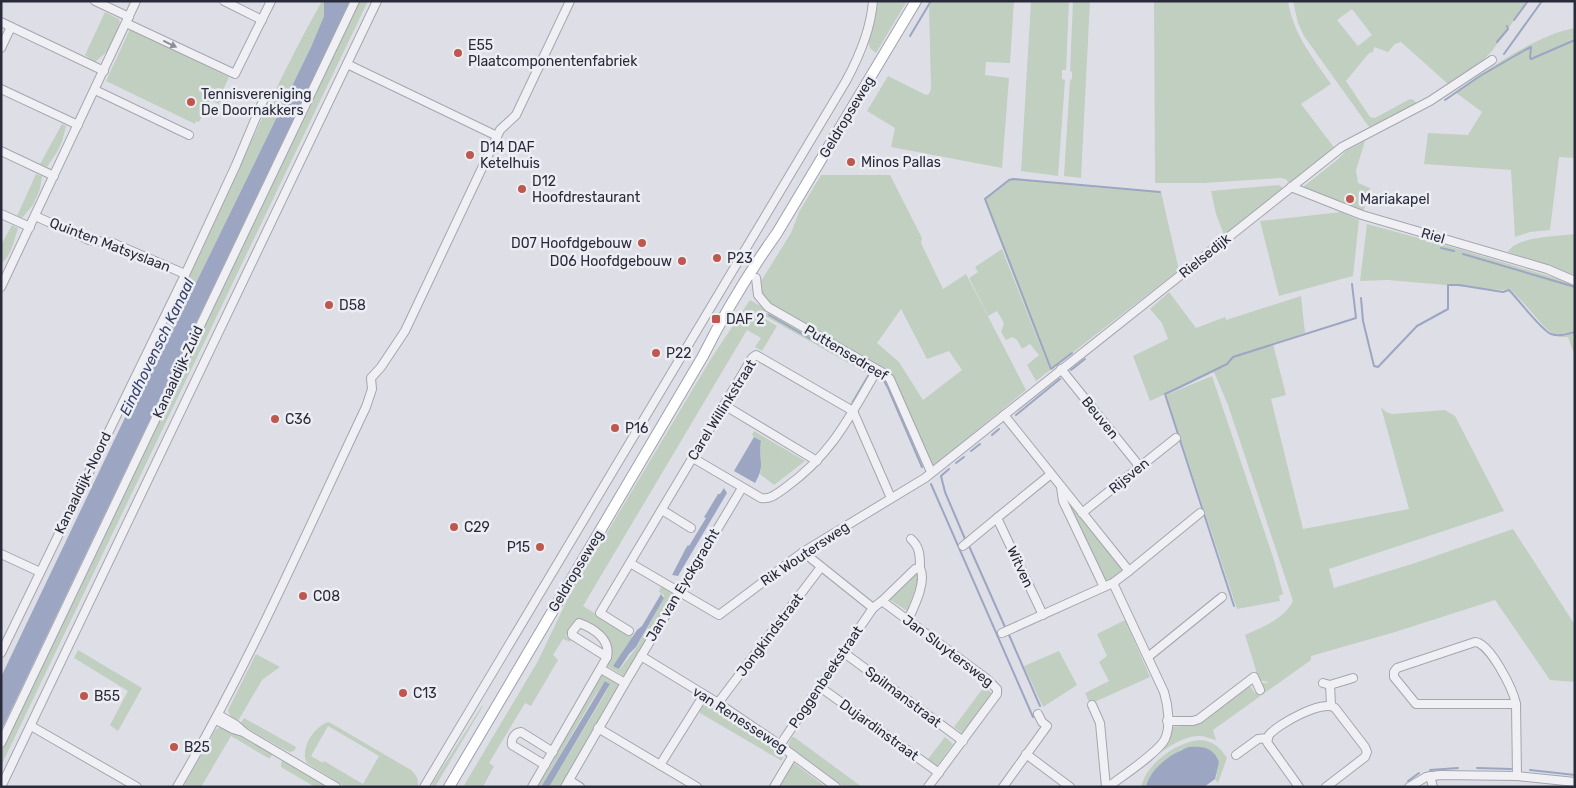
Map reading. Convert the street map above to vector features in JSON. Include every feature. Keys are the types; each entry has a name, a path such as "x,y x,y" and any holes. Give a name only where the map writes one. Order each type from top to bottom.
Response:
{"main road":[{"name":"Geldropseweg","path":"448,787 703,356 713,336 763,253 836,140 916,1"},
{"name":"Geldropseweg","path":"703,356 717,339 756,278 777,233"}],"street":[{"path":"96,1 127,20 235,74 271,1"},
{"name":"Quinten Matsyslaan","path":"1,287 4,276 30,227 136,1"},
{"path":"224,1 262,20"},
{"name":"Kanaaldijk-Zuid","path":"1,743 355,1"},
{"path":"1,787 377,1"},
{"path":"177,787 217,718 366,407 372,389 371,378 381,368 405,331 500,130 516,115 570,1"},
{"path":"424,787 846,81 866,32 873,1"},
{"path":"1,22 104,71"},
{"path":"1,48 11,27"},
{"name":"Rielsedijk","path":"931,472 1342,147 1430,101 1492,60"},
{"path":"347,64 497,136"},
{"path":"1,89 78,125"},
{"path":"95,90 189,135"},
{"name":"Kanaaldijk-Noord","path":"1,653 185,274 236,165 265,96"},
{"path":"1,151 54,176"},
{"name":"Riel","path":"1292,188 1362,215 1547,269 1575,281"},
{"path":"1,214 30,227"},
{"name":"Quinten Matsyslaan","path":"35,216 89,240 113,243 185,274"},
{"name":"Puttensedreef","path":"756,278 758,295 768,306 888,376 893,382 931,472"},
{"name":"Carel Willinkstraat","path":"629,631 600,613 752,358 756,355 853,411"},
{"name":"Beuven","path":"1061,369 1140,467"},
{"path":"693,458 761,498 770,498 792,483 817,461 839,435 877,370"},
{"path":"724,405 817,461"},
{"path":"853,411 891,498"},
{"path":"1004,415 1129,571"},
{"name":"Rijsven","path":"1082,513 1176,438"},
{"name":"Rik Woutersweg","path":"680,592 719,615 804,552 931,472"},
{"path":"963,546 1051,474"},
{"path":"1062,487 1063,501 1104,587"},
{"name":"Jan van Eyckgracht","path":"567,784 598,728 742,488"},
{"path":"662,510 691,528"},
{"path":"1002,634 1113,583 1200,513"},
{"name":"Witven","path":"997,518 1043,615"},
{"path":"908,620 923,581 918,547 911,539"},
{"path":"804,552 873,608 915,569 920,568"},
{"path":"1,554 40,572"},
{"path":"630,563 680,592"},
{"name":"Jongkindstraat","path":"718,703 821,567"},
{"path":"1107,787 1160,747 1167,732 1166,701 1148,657 1113,583"},
{"path":"1148,657 1222,598"},
{"name":"Jan Sluytersweg","path":"882,601 997,689 997,694 928,787"},
{"name":"Poggenbeekstraat","path":"780,745 873,608"},
{"path":"532,787 607,657 608,648 601,637 591,628 579,623 572,632 572,635 607,657"},
{"path":"1516,704 1416,704 1394,677 1394,672 1397,668 1480,642 1510,685 1516,704 1517,776"},
{"name":"Spilmanstraat","path":"843,652 963,741"},
{"name":"van Renesseweg","path":"641,656 718,703 780,745 836,787"},
{"path":"601,669 625,683"},
{"path":"1167,721 1193,721 1199,719 1254,678 1260,690"},
{"path":"1331,705 1327,684 1353,678"},
{"name":"Dujardinstraat","path":"820,687 939,772"},
{"path":"660,765 704,695"},
{"path":"1092,705 1100,723 1107,787"},
{"path":"1300,787 1269,745 1268,738 1271,732 1289,719 1325,705 1331,705 1335,708 1367,752 1365,757 1332,785"},
{"path":"1003,787 1047,726 1042,722 1038,714"},
{"path":"217,718 236,725 245,733 336,787"},
{"path":"30,726 137,787"},
{"path":"598,728 697,787"},
{"path":"545,766 512,745 512,739 517,732 521,732 553,752"},
{"path":"1236,755 1258,739 1268,738"},
{"path":"1026,754 1070,787"},
{"path":"774,787 793,755"},
{"path":"1409,787 1430,776 1459,774 1517,776 1575,782"},
{"path":"1430,776 1433,787"},
{"path":"567,784 580,787"}],"green space":[{"path":"322,1 324,1 324,16 311,47 159,359 142,382 165,326 262,118"},
{"path":"358,1 368,1 1,766 1,749"},
{"path":"879,1 907,1 876,53 870,48 868,41"},
{"path":"932,1 1014,1 1010,63 986,62 985,75 1009,78 1002,168 891,147 895,128 867,111 888,76 926,95 929,94 931,89 929,7"},
{"path":"1031,1 1069,1 1066,70 1062,70 1062,79 1065,80 1058,176 1021,171"},
{"path":"1073,1 1090,1 1081,178 1064,176 1070,80 1072,79 1072,72 1070,71"},
{"path":"1154,1 1288,1 1299,35 1331,84 1301,104 1336,150 1290,185 1286,179 1280,178 1204,183 1155,183"},
{"path":"1293,1 1528,1 1492,51 1483,60 1448,84 1401,42 1395,44 1388,52 1374,47 1373,52 1369,53 1346,81 1370,117 1375,118 1410,99 1414,100 1417,105 1369,127 1304,36 1298,23","holes":["1352,9 1372,35 1358,46 1337,20"]},
{"path":"105,12 119,19 119,30 110,49 95,62 85,55"},
{"path":"1575,28 1575,158 1559,157 1550,230 1530,232 1515,237 1511,170 1424,164 1428,133 1468,135 1482,112 1455,92 1529,45 1545,37"},
{"path":"130,29 229,77 221,94 223,95 219,104 210,100 199,122 196,121 195,124 106,81"},
{"path":"62,124 66,126 59,148 47,167 40,164"},
{"path":"1365,141 1356,170 1358,183 1370,188 1363,212 1303,187 1346,151"},
{"path":"36,174 42,176 40,189 33,205 22,218 17,216"},
{"path":"821,175 890,175 922,238 921,243 943,289 966,274 1026,390 935,465 932,465 895,380 889,373 766,302 758,286 791,233 799,212","holes":["901,309 927,359 949,351 962,370 923,400 899,362 877,343"]},
{"path":"1013,178 1102,188 1161,192 1179,270 1036,381 1027,365 1039,355 1030,344 1022,349 1017,340 1012,337 1006,340 1001,332 1004,323 997,311 988,316 969,278 978,272 975,267 1002,249 1048,366 984,198"},
{"path":"1279,185 1283,190 1224,235 1216,214 1211,191"},
{"path":"1341,212 1359,220 1353,276 1279,296 1260,221"},
{"path":"1367,224 1575,284 1575,335 1573,336 1575,341 1575,357 1568,337 1562,337 1550,332 1510,289 1502,290 1388,280 1360,281"},
{"path":"12,225 18,228 10,252 1,264 1,245"},
{"path":"1575,234 1575,275 1508,252 1512,247 1528,240"},
{"path":"1169,292 1196,328 1225,317 1226,320 1301,296 1305,333 1273,344 1286,395 1271,399 1303,529 1409,509 1381,407 1386,412 1392,414 1445,410 1455,416 1504,511 1329,569 1334,588 1415,563 1513,529 1575,625 1575,682 1550,680 1495,600 1311,656 1311,660 1213,730 1216,740 1204,736 1186,738 1149,760 1170,727 1193,725 1247,686 1250,686 1255,693 1261,689 1259,683 1270,683 1259,680 1245,635 1278,618 1289,608 1293,601 1228,405 1214,372 1150,401 1133,356 1168,339 1162,323 1150,309"},
{"path":"750,300 766,309 762,317 777,326 762,351 755,347 761,338 747,330 583,606 633,637 614,667 620,669 636,648 664,598 664,595 659,592 661,586 673,594 624,676 607,666 610,659 609,644 595,626 582,619 570,626 566,636 571,640 570,642 563,639 553,655 558,660 531,706 525,703 489,763 494,766 483,787 463,787 538,661 568,598 712,357"},
{"path":"768,310 872,371 854,404 850,404 868,374 765,316"},
{"path":"1212,376 1274,560 1283,594 1279,596 1280,601 1237,609 1166,395"},
{"path":"754,431 805,461 774,485 760,474 761,442 752,435"},
{"path":"1066,498 1123,568 1122,572 1112,580 1105,581"},
{"path":"917,572 921,574 907,611 889,599"},
{"path":"1125,620 1150,677 1090,704 1085,693 1109,681 1099,662 1107,656 1097,634"},
{"path":"78,650 142,688 118,731 110,725 128,691 74,658"},
{"path":"1059,651 1077,685 1043,707 1024,666"},
{"path":"256,654 280,667 262,680 238,721 231,717 228,710"},
{"path":"601,674 620,685 560,787 549,787 605,694 610,684 606,681 594,697 541,787 534,787"},
{"path":"984,687 992,693 962,733 954,727"},
{"path":"706,701 709,701 722,710 721,712 784,754 782,760 700,713"},
{"path":"482,706 435,787 430,787"},
{"path":"244,718 296,747 294,751 285,750 240,724"},
{"path":"329,722 411,770 417,777 418,787 345,787 307,763 305,751 310,738 324,724","holes":["328,726 379,756 363,784 324,761 323,763 311,756"]},
{"path":"222,727 273,754 268,758 231,736 201,787 183,787 216,729"},
{"path":"792,737 862,787 844,787 788,745"},
{"path":"945,737 953,744 937,766 928,759"},
{"path":"1200,740 1216,745 1227,758 1218,783 1215,779 1217,775 1182,749 1155,770 1146,787 1141,787 1149,770 1164,755 1172,749"},
{"path":"283,760 329,787 315,787 281,767"},
{"path":"795,764 826,787 779,787"}],"water":[{"path":"324,1 350,1 1,731 1,677 142,382 159,359 311,47 324,16"},
{"path":"754,437 761,441 761,467 755,483 734,471"},
{"path":"724,488 727,493 678,576 672,575 686,548 706,518 704,517 718,494"},
{"path":"661,594 664,598 636,647 619,669 614,667 613,666 637,630 642,626"},
{"path":"605,681 610,684 549,787 541,787"},
{"path":"1189,747 1203,747 1214,753 1219,762 1215,779 1204,787 1146,787 1152,774 1163,762"}],"waterway":[{"path":"910,36 931,1"},
{"path":"1514,20 1528,1"},
{"path":"1504,54 1542,1"},
{"path":"1497,42 1508,29 1507,26"},
{"path":"1445,100 1480,76 1531,47 1531,59 1575,40"},
{"path":"1072,353 1051,369 985,199 1009,180 1013,179 1160,192"},
{"path":"1441,248 1454,251"},
{"path":"1463,254 1575,287"},
{"path":"1178,388 1227,364 1233,357 1356,318 1352,284"},
{"path":"1361,298 1363,321 1374,366 1378,367 1417,326 1448,309 1448,285 1503,292 1509,290 1536,321 1551,334 1563,335 1575,332"},
{"path":"769,315 870,373 853,402"},
{"path":"1071,370 1085,359"},
{"path":"879,378 884,381 888,388 922,467"},
{"path":"1016,415 1060,379"},
{"path":"1178,388 1165,394 1234,606"},
{"path":"992,435 999,429"},
{"path":"971,451 980,444"},
{"path":"956,463 964,457"},
{"path":"949,469 941,476 945,492 965,539"},
{"path":"931,484 1033,717"},
{"path":"969,546 1005,627"},
{"path":"1009,635 1040,706"},
{"path":"1430,770 1458,768"},
{"path":"1477,768 1511,769"},
{"path":"1530,770 1575,775"},
{"path":"1408,781 1419,773"}],"place":[{"name":"E55 Plaatcomponentenfabriek","path":"458,53"},
{"name":"Tennisvereniging De Doornakkers","path":"191,102"},
{"name":"D14 DAF Ketelhuis","path":"470,155"},
{"name":"Minos Pallas","path":"851,162"},
{"name":"D12 Hoofdrestaurant","path":"522,189"},
{"name":"Mariakapel","path":"1350,199"},
{"name":"D07 Hoofdgebouw","path":"642,243"},
{"name":"P23","path":"717,258"},
{"name":"D06 Hoofdgebouw","path":"682,261"},
{"name":"D58","path":"329,305"},
{"name":"DAF 2","path":"716,319"},
{"name":"P22","path":"656,353"},
{"name":"C36","path":"275,419"},
{"name":"P16","path":"615,428"},
{"name":"C29","path":"454,527"},
{"name":"P15","path":"540,547"},
{"name":"C08","path":"303,596"},
{"name":"C13","path":"403,693"},
{"name":"B55","path":"84,696"},
{"name":"B25","path":"174,747"}],"water label":[{"name":"Eindhovensch Kanaal","path":"157,347"}]}
